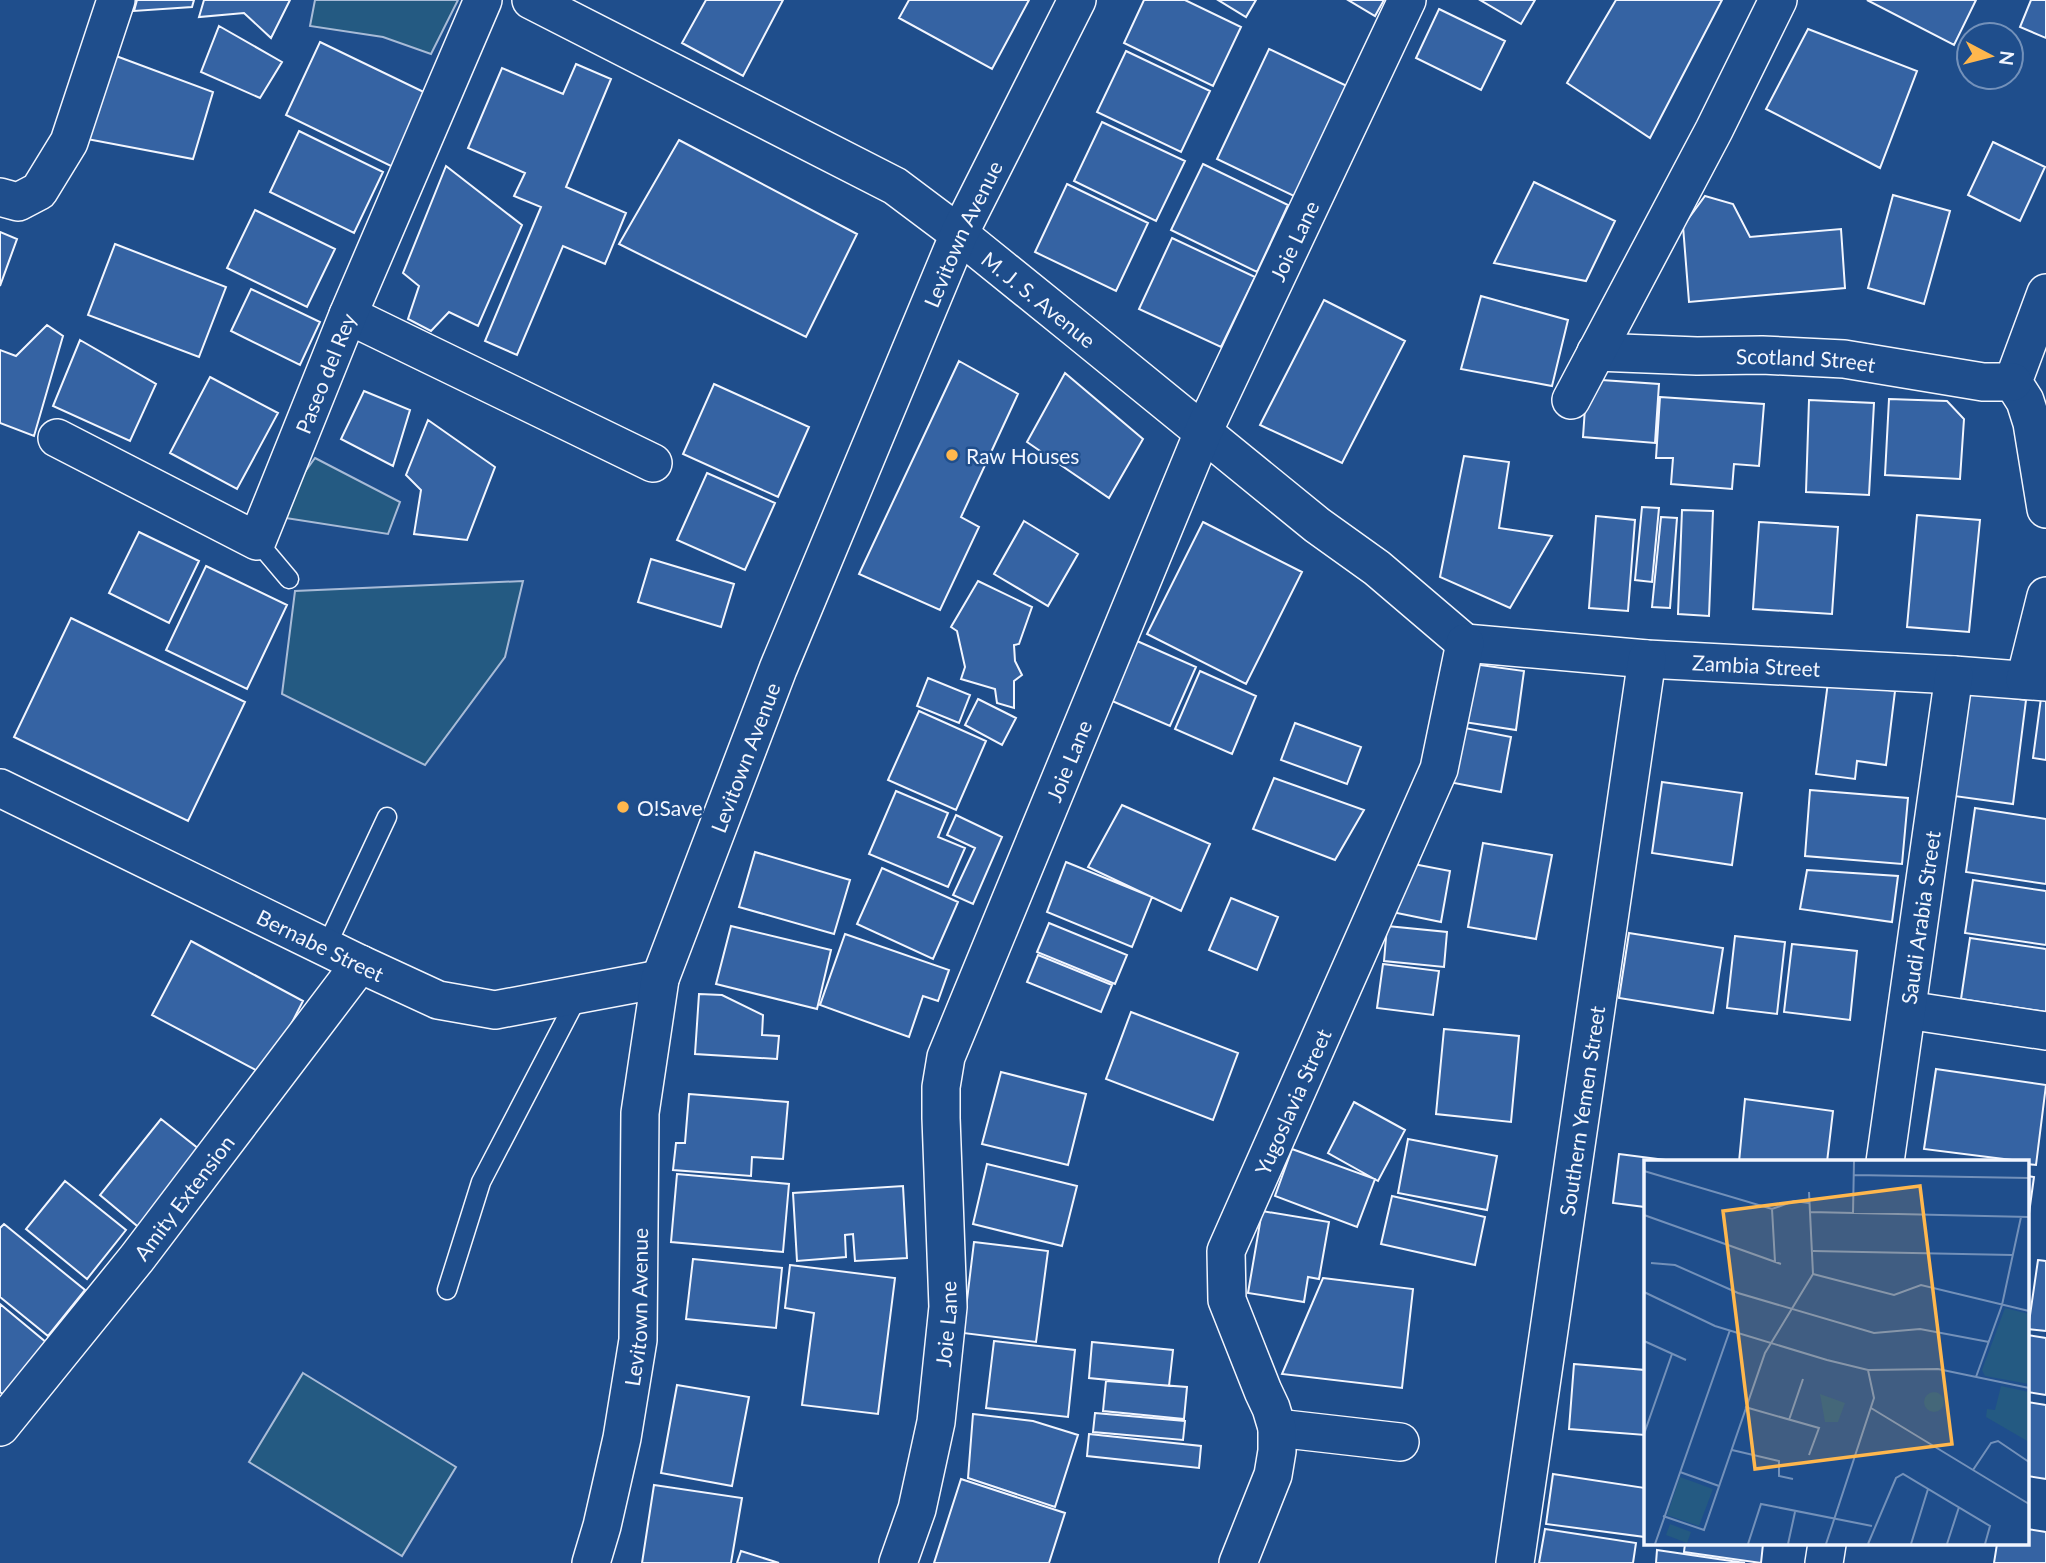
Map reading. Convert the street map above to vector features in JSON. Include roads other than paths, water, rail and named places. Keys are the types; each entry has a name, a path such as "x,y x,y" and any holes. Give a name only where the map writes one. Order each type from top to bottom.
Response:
{"street":[{"path":"0,197 18,202 39,191 69,142 116,0"},
{"name":"Paseo del Rey","path":"257,541 348,315 483,0"},
{"name":"M. J. S. Avenue","path":"531,0 895,186 1204,430 1317,525 1377,568 1465,643"},
{"name":"Levitown Avenue","path":"591,1563 622,1438 638,1340 640,1113 660,979 778,669 959,234 1077,0"},
{"name":"Joie Lane","path":"898,1563 917,1509 936,1422 948,1307 941,1118 941,1087 946,1057 1204,430 1407,0"},
{"path":"1571,400 1714,130 1778,0"},
{"path":"2046,293 2013,382 2025,401 2032,423 2046,509"},
{"path":"348,315 653,463"},
{"name":"Scotland Street","path":"1596,352 1843,359 1983,382 2013,382"},
{"path":"57,438 257,541"},
{"path":"2036,681 2046,596"},
{"name":"Zambia Street","path":"1465,643 1647,659 1954,674 2036,681"},
{"name":"Yugoslavia Street","path":"1238,1563 1273,1475 1277,1428 1227,1300 1226,1251 1438,769 1465,643"},
{"name":"Southern Yemen Street","path":"1515,1563 1647,659"},
{"name":"Saudi Arabia Street","path":"1885,1160 1954,674"},
{"name":"Bernabe Street","path":"0,788 438,1000 495,1010 660,979"},
{"name":"Amity Extension","path":"0,1427 136,1258 360,964"},
{"path":"1908,1010 2046,1031"},
{"path":"1277,1428 1400,1443"}],"lane":[{"path":"257,541 289,579"},
{"path":"326,947 387,817"},
{"path":"447,1290 481,1182 578,996"}],"place":[{"name":"Raw Houses","path":"952,455"},
{"name":"O!Save","path":"623,807"}]}
